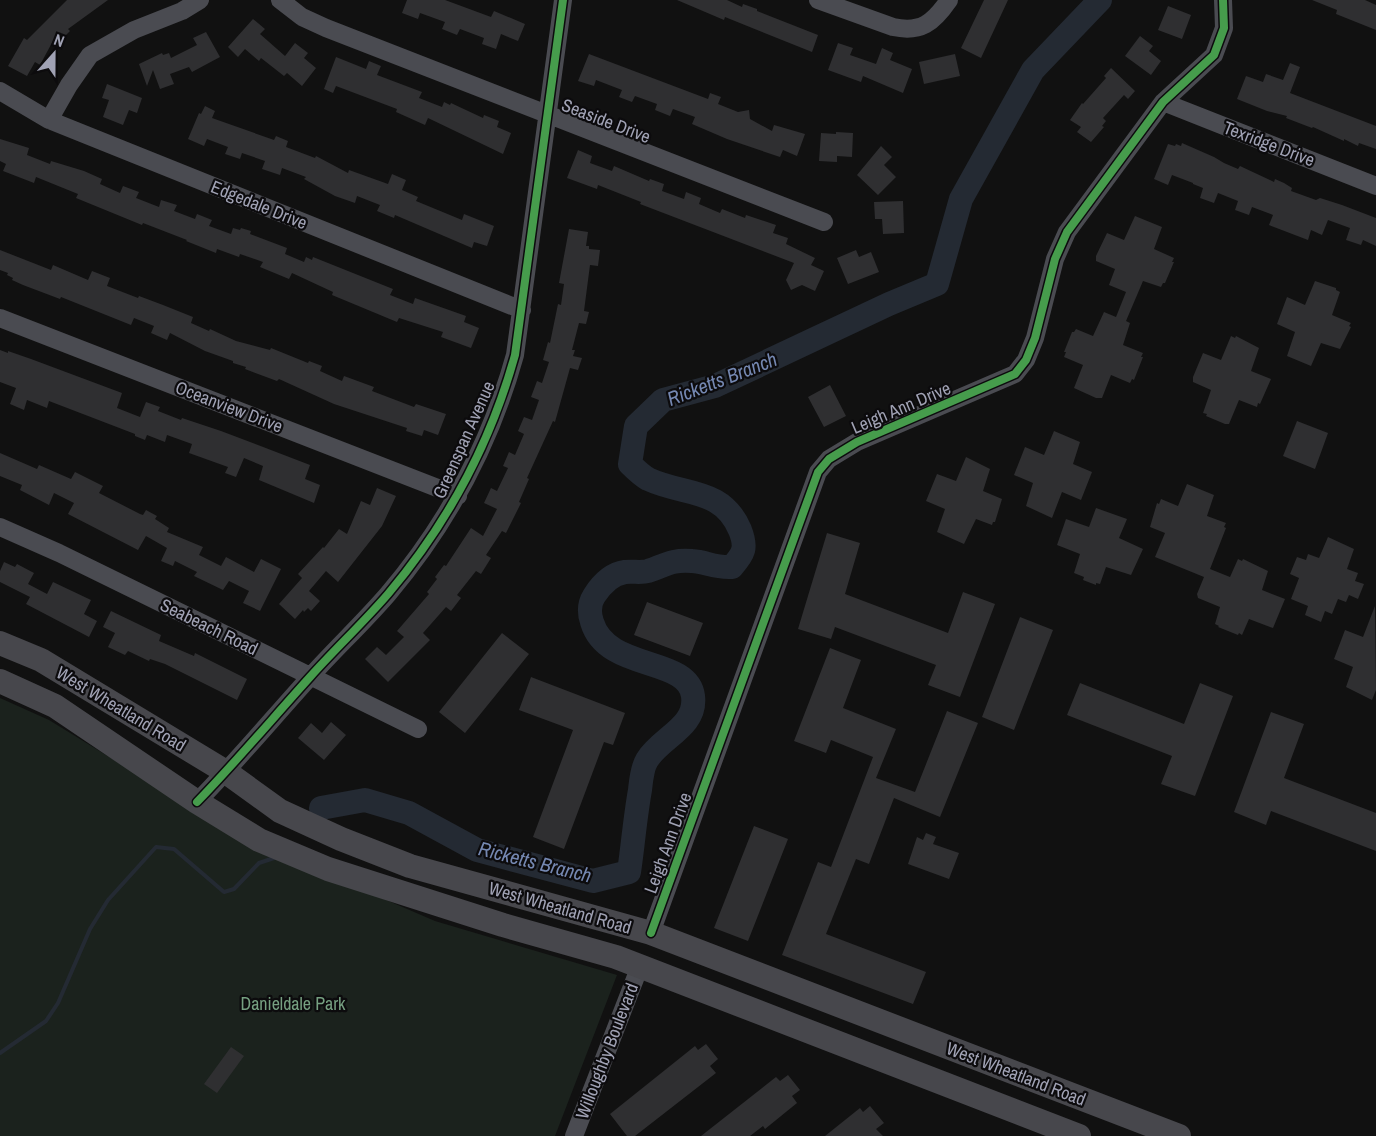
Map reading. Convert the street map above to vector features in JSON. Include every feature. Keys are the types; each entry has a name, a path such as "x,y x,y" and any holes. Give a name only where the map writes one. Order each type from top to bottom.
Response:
{"main road":[{"name":"West Wheatland Road","path":"0,643 41,660 226,772 280,811 340,839 410,866 651,933 916,1037 1179,1136"},
{"name":"West Wheatland Road","path":"0,681 55,706 197,802 259,840 328,869 640,966 1079,1136"},
{"path":"328,869 340,839"},
{"path":"640,966 651,933"},
{"path":"903,1068 916,1037"}],"street":[{"path":"49,120 90,55 134,30 182,11 200,0"},
{"name":"Seaside Drive","path":"280,0 302,17 326,28 824,222"},
{"name":"Greenspan Avenue","path":"197,802 403,576 458,496 505,390 515,355 563,0"},
{"path":"818,0 905,30 928,24 944,7"},
{"name":"Leigh Ann Drive","path":"651,933 818,472 829,459 857,442 1015,374 1026,360 1035,338 1055,259 1066,232 1163,102 1214,55 1224,28 1223,0"},
{"name":"Edgedale Drive","path":"0,91 49,120 522,310"},
{"name":"Texridge Drive","path":"1163,102 1376,186"},
{"name":"Oceanview Drive","path":"0,318 458,496"},
{"name":"Seabeach Road","path":"0,527 418,729"},
{"name":"Willoughby Boulevard","path":"574,1136 640,966"}],"green space":[{"name":"Danieldale Park","path":"0,698 49,720 238,836 435,921 617,975 555,1136 0,1136"}],"building":[{"path":"67,0 108,0 68,29 70,31 58,43 54,39 40,65 35,62 27,76 8,66 24,38 27,40"},
{"path":"407,0 445,0 491,17 494,11 525,24 518,41 501,34 496,49 482,44 484,38 460,29 457,35 442,29 445,22 420,13 418,19 402,13"},
{"path":"677,0 727,0 742,7 743,4 757,9 757,11 818,35 812,52"},
{"path":"984,0 1008,0 981,58 961,48"},
{"path":"1312,0 1365,0 1376,5 1376,30 1336,14 1337,10"},
{"path":"1168,6 1191,15 1182,39 1158,30"},
{"path":"253,19 265,29 260,34 285,56 295,43 308,53 304,58 316,68 302,86 287,73 284,76 261,58 259,61 245,49 238,57 228,47"},
{"path":"206,32 220,57 192,72 189,67 170,74 174,84 160,89 153,70 147,86 139,64 162,53 163,55 169,53 171,58 197,45 193,38"},
{"path":"1140,36 1153,46 1149,51 1161,61 1151,75 1125,56"},
{"path":"838,43 853,48 850,55 876,64 882,48 893,53 890,60 912,69 903,93 863,76 861,82 828,70"},
{"path":"589,54 708,99 710,93 721,97 718,104 738,112 749,110 750,119 772,131 774,125 805,134 797,156 783,150 780,157 727,139 692,124 695,117 673,109 670,116 655,110 657,104 635,96 632,102 619,97 622,90 596,80 594,86 578,81"},
{"path":"955,54 960,76 924,84 919,62"},
{"path":"336,57 366,69 369,61 381,66 377,75 422,92 419,98 442,107 444,102 450,105 451,103 483,118 484,115 499,121 497,127 511,133 503,154 428,118 425,125 396,112 397,109 336,86 333,93 324,89"},
{"path":"1290,63 1300,67 1290,93 1376,126 1376,149 1359,143 1358,146 1344,139 1344,141 1286,118 1287,116 1237,99 1246,76 1263,82 1266,74 1283,80"},
{"path":"1111,68 1135,91 1128,99 1124,95 1103,118 1106,121 1102,126 1104,127 1091,142 1077,132 1081,127 1070,120 1082,103 1106,78 1104,76"},
{"path":"107,84 142,98 137,113 129,110 123,125 103,117 109,100 102,98"},
{"path":"205,106 215,111 212,118 274,140 276,136 288,141 286,147 315,158 316,156 348,173 349,170 388,184 392,174 406,180 402,190 418,197 416,201 462,220 464,214 494,226 487,246 474,242 472,248 395,215 394,218 377,211 380,205 357,196 355,203 335,196 304,179 306,177 282,168 280,175 262,169 265,161 242,153 240,159 225,154 228,147 207,139 204,146 188,139 199,113 201,114"},
{"path":"836,132 853,133 852,157 837,156 837,162 819,161 821,133 836,134"},
{"path":"0,139 29,148 27,155 50,164 51,161 84,171 102,179 100,184 120,193 123,186 139,192 136,198 159,207 161,200 177,205 174,211 195,219 197,214 212,220 209,226 231,234 233,228 251,231 250,234 287,248 285,254 304,262 306,257 312,260 313,257 393,289 390,295 413,304 415,298 466,316 464,322 479,328 471,348 441,337 443,332 399,318 397,322 332,295 333,292 292,273 289,279 260,267 263,262 217,249 216,253 76,198 78,194 36,177 34,183 3,171 6,164 0,161"},
{"path":"1182,143 1238,169 1240,166 1274,182 1275,179 1292,188 1291,191 1316,200 1320,198 1376,218 1376,246 1363,240 1361,245 1346,240 1350,228 1328,220 1322,235 1311,230 1308,240 1269,225 1273,215 1252,207 1249,215 1235,210 1238,201 1218,193 1214,203 1200,198 1203,188 1193,183 1172,175 1168,185 1154,179 1168,144 1181,146"},
{"path":"881,146 892,157 884,165 896,177 878,195 857,175"},
{"path":"578,150 592,156 590,163 612,171 614,166 649,181 650,179 664,184 662,191 684,199 686,192 701,198 699,204 720,213 722,209 745,218 746,215 776,225 773,233 788,238 786,244 815,258 811,265 824,271 815,291 802,285 791,290 786,280 794,263 640,204 641,202 598,185 597,189 567,178"},
{"path":"903,201 904,233 883,234 882,219 875,219 874,202"},
{"path":"1135,216 1162,227 1154,249 1174,258 1172,262 1174,262 1161,287 1143,281 1126,321 1130,323 1123,345 1143,353 1134,380 1132,379 1130,383 1111,375 1102,398 1096,398 1074,388 1083,365 1064,357 1066,352 1064,352 1072,332 1076,329 1093,336 1104,312 1116,317 1126,292 1109,285 1115,269 1096,261 1096,256 1107,233 1124,240"},
{"path":"569,229 588,232 586,246 589,246 589,249 600,250 598,266 590,265 584,311 589,312 586,324 579,323 572,350 575,350 573,356 582,358 578,370 570,368 555,422 553,421 527,478 529,479 519,502 521,503 506,533 502,531 486,555 491,558 481,574 476,571 457,595 461,598 451,611 446,607 423,633 430,640 388,682 365,659 377,647 386,655 404,637 397,631 429,594 427,592 437,579 435,577 444,565 446,566 471,528 483,536 497,509 484,503 491,488 497,491 508,468 503,466 509,452 515,455 524,434 518,431 524,417 532,420 539,400 531,397 537,381 542,383 549,362 543,360 548,342 550,343 558,304 561,305 564,284 559,283"},
{"path":"0,250 51,270 53,265 88,280 92,271 110,278 107,286 193,317 191,323 209,331 210,329 236,341 270,350 271,348 308,363 309,361 322,366 320,371 342,381 344,376 374,387 372,391 414,407 416,404 446,414 438,435 424,430 422,436 406,431 407,428 334,404 279,379 277,381 245,369 246,367 205,351 170,333 167,340 151,333 154,326 134,318 131,325 61,297 60,299 23,285 12,280 13,278 7,275 8,273 0,270"},
{"path":"856,250 859,257 871,252 879,272 848,284 837,258"},
{"path":"1315,281 1336,288 1340,292 1332,315 1351,323 1349,326 1351,327 1340,349 1321,343 1311,366 1287,356 1295,332 1277,324 1287,297 1305,305"},
{"path":"1231,336 1235,338 1236,336 1259,348 1251,371 1271,379 1257,407 1239,400 1229,424 1225,424 1203,413 1211,390 1193,382 1193,377 1203,353 1221,360"},
{"path":"0,350 31,359 122,393 117,408 140,417 146,402 160,407 158,411 181,420 182,418 221,431 310,465 305,479 320,485 314,503 259,480 263,466 244,458 236,477 225,473 228,467 189,453 192,444 167,435 165,442 147,435 145,440 49,401 47,408 27,400 24,410 10,404 16,388 0,382"},
{"path":"830,385 846,416 824,427 808,397"},
{"path":"1297,421 1328,433 1315,469 1283,456"},
{"path":"1054,431 1080,442 1073,464 1092,472 1081,500 1062,492 1052,518 1026,506 1033,483 1014,475 1025,447 1044,455"},
{"path":"0,453 37,469 39,465 71,479 75,472 103,486 99,493 140,514 143,515 146,510 157,516 155,519 169,528 167,532 203,547 199,555 221,566 226,557 254,572 261,559 281,569 260,611 243,603 249,591 229,581 223,590 194,576 197,572 175,561 173,566 161,561 167,548 146,536 138,550 68,514 74,503 54,493 49,505 20,490 22,485 0,476"},
{"path":"966,457 990,469 983,491 1002,499 995,522 992,525 976,519 964,544 937,532 945,509 926,501 937,474 956,481"},
{"path":"1187,484 1214,495 1207,516 1226,523 1210,569 1230,577 1238,559 1242,561 1243,559 1268,571 1262,590 1285,599 1273,628 1249,619 1242,635 1218,627 1215,624 1220,607 1198,598 1197,594 1204,577 1155,557 1165,533 1150,527 1157,503 1159,504 1161,499 1178,506"},
{"path":"377,488 396,496 382,526 338,582 326,571 309,591 320,601 311,611 308,608 304,612 303,610 295,619 279,604 302,578 298,574 339,529 347,534 361,501 370,505"},
{"path":"1096,508 1127,519 1119,538 1143,549 1131,575 1106,567 1100,584 1096,583 1096,585 1083,580 1084,577 1074,573 1080,554 1057,545 1066,519 1089,527"},
{"path":"827,533 860,543 845,594 948,633 963,592 995,604 960,697 928,685 936,665 835,627 831,639 798,629"},
{"path":"1328,537 1354,549 1347,569 1358,573 1355,581 1364,584 1358,599 1349,595 1346,602 1338,599 1332,614 1325,611 1321,622 1305,615 1308,606 1291,599 1299,578 1290,574 1297,557 1306,560 1308,554 1319,558"},
{"path":"4,562 15,567 17,564 34,573 28,584 47,594 53,582 91,600 84,614 97,621 89,637 26,604 30,597 0,582 0,571"},
{"path":"647,602 703,623 690,656 634,635"},
{"path":"1375,606 1376,690 1372,700 1346,687 1353,667 1334,659 1345,630 1363,637"},
{"path":"111,611 161,635 159,641 194,656 195,653 247,679 237,700 165,664 150,659 149,661 128,651 125,655 108,647 115,633 103,627"},
{"path":"1020,617 1053,630 1014,730 982,717"},
{"path":"502,633 529,654 465,733 439,712"},
{"path":"830,648 861,660 843,708 896,729 876,778 915,792 947,711 978,723 940,817 894,798 869,864 856,859 826,934 926,972 913,1004 782,955 818,862 831,867 873,757 831,740 826,753 794,741"},
{"path":"531,677 625,713 613,745 604,742 564,849 533,837 573,730 519,710"},
{"path":"1080,683 1184,724 1200,683 1233,696 1195,796 1161,784 1172,756 1067,715"},
{"path":"1271,712 1304,724 1284,778 1376,813 1376,851 1271,811 1266,825 1234,812"},
{"path":"331,722 346,735 324,760 298,738 311,723 322,733"},
{"path":"754,826 788,839 748,941 714,928"},
{"path":"926,833 936,837 933,844 959,853 949,879 908,864 917,837 923,840"},
{"path":"706,1044 718,1059 710,1066 716,1073 635,1136 627,1136 610,1114 695,1046 698,1050"},
{"path":"231,1047 244,1056 217,1093 204,1084"},
{"path":"788,1075 800,1090 792,1096 797,1103 765,1129 763,1126 750,1136 701,1136 776,1077 780,1081"},
{"path":"870,1106 884,1123 876,1129 883,1136 825,1136 860,1108 863,1112"}],"waterway":[{"name":"Ricketts Branch","path":"321,808 365,800 409,813 477,850 593,881 629,872 644,767 653,752 684,724 693,707 693,696 688,683 677,675 629,657 613,649 600,638 591,619 591,602 603,584 620,573 645,572 674,562 685,561 732,567 742,554 744,546 740,530 723,506 701,495 648,479 630,464 636,426 663,400 715,386 889,304 937,284 961,199 1033,70 1100,0"},
{"name":"Ricketts Branch","path":"0,1053 46,1021 58,1003 90,929 108,900 156,847 174,849 224,892 234,889 259,863 277,857"}],"cycle path":[{"path":"197,802 369,615 410,567 448,511 480,451 505,388 515,355 563,0"},
{"path":"651,933 818,472 829,459 857,442 1015,374 1026,360 1035,338 1055,259 1067,232 1163,102 1214,55 1224,28 1223,0"}]}
